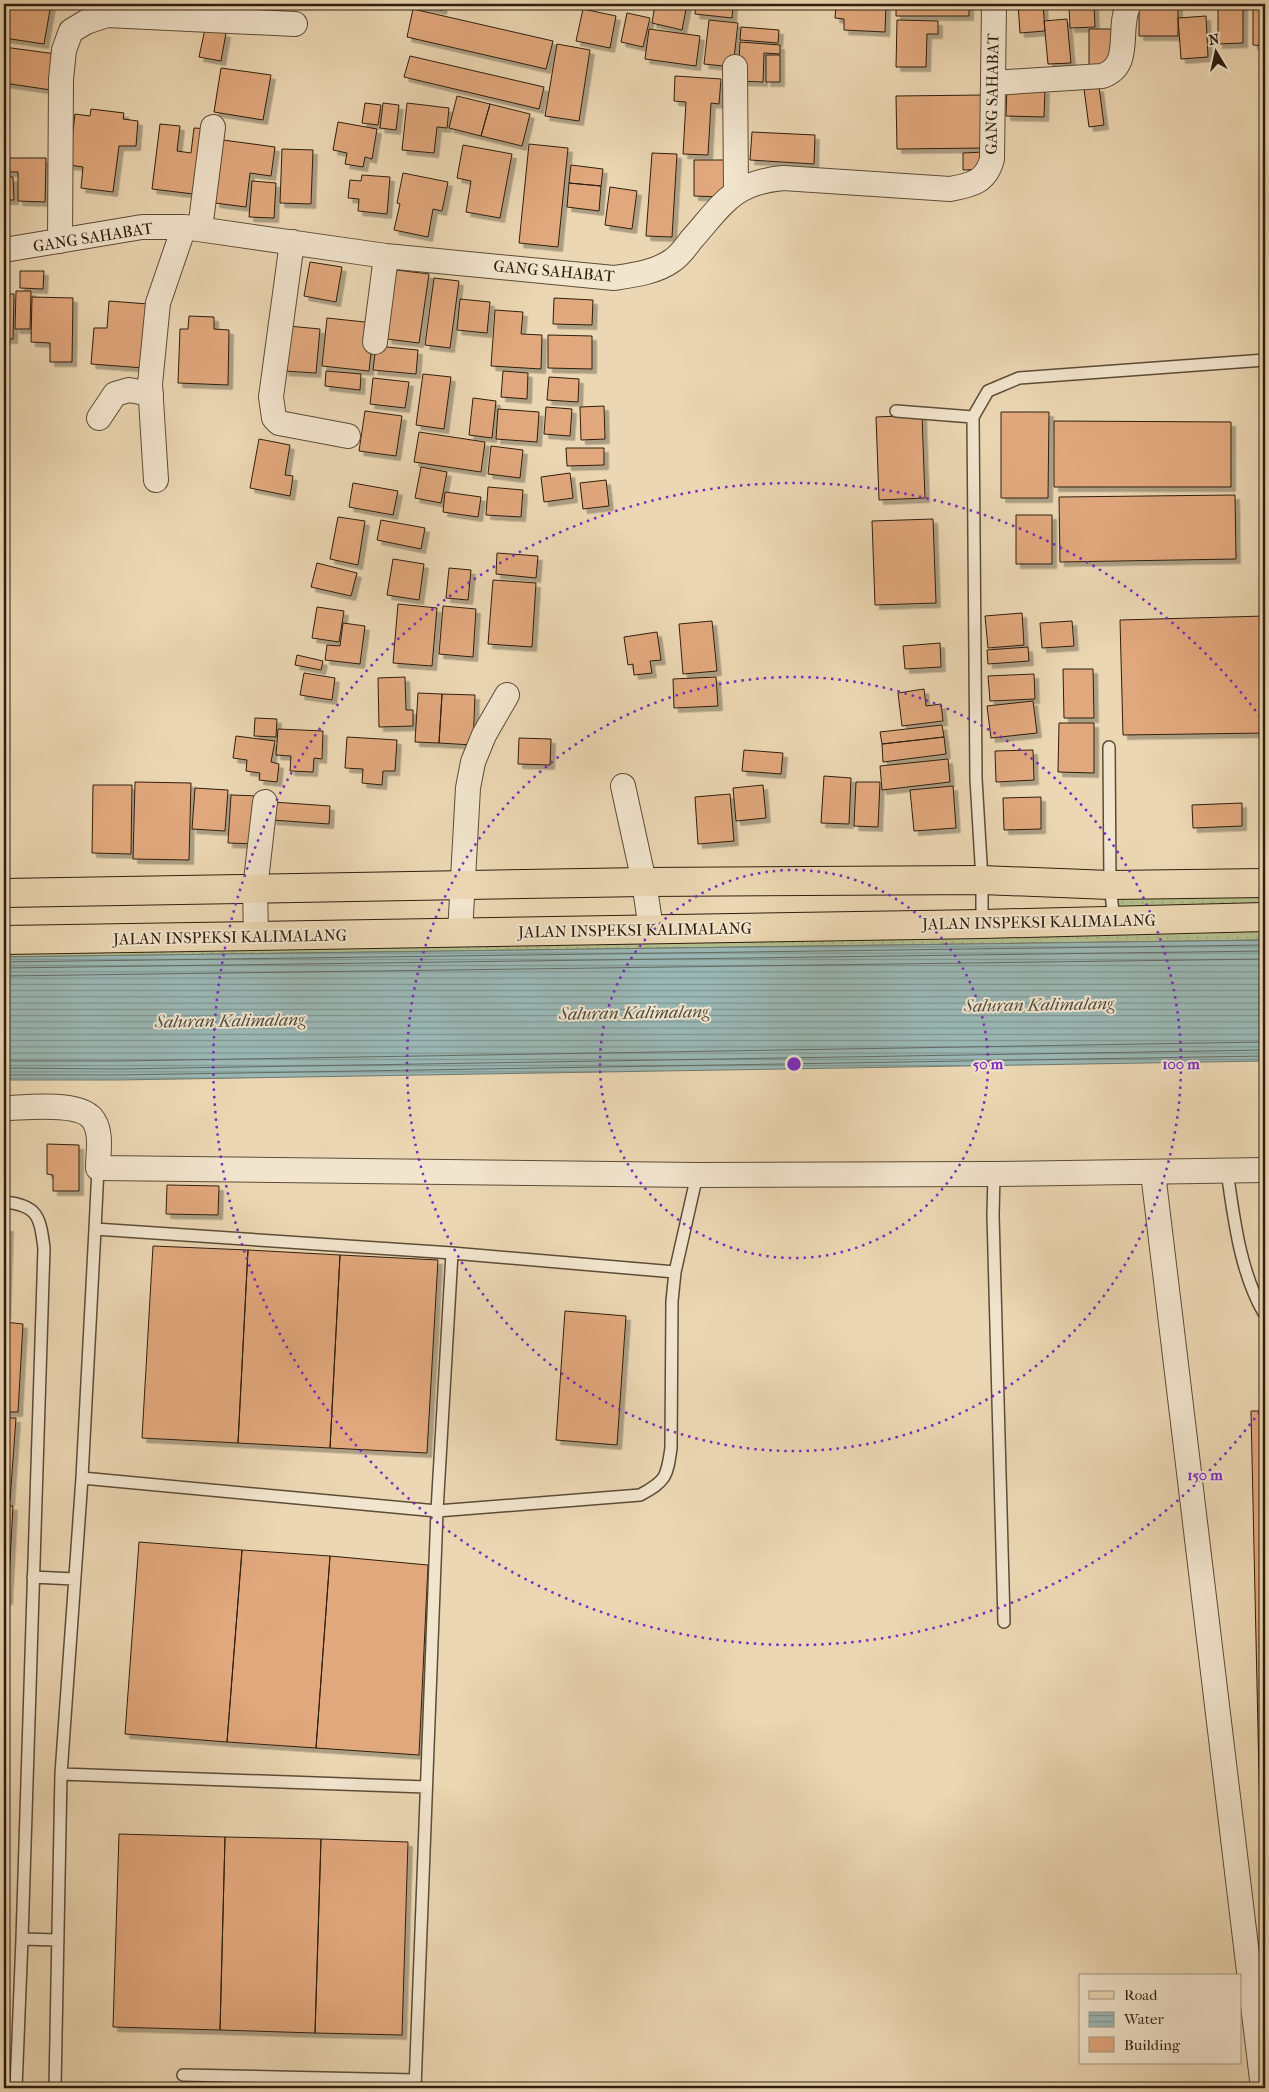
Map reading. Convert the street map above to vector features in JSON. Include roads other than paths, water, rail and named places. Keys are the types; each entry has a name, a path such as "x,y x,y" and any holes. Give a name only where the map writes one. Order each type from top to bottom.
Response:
{"main road":[{"path":"4,892 644,882 982,880 1110,884 1265,883"},
{"name":"JALAN INSPEKSI KALIMALANG","path":"4,940 982,924 1265,917"}],"street":[{"name":"GANG SAHABAT","path":"4,250 142,227 192,228 386,256 614,278 630,276 663,266 675,259 726,200 748,184 783,178 950,189 967,186 980,179 989,172 992,159 994,4"},
{"path":"993,83 1102,76 1113,72 1120,62 1125,17 1130,4"},
{"path":"60,241 61,79 64,50 71,31 86,22 107,15 295,24"},
{"path":"735,67 736,192"},
{"path":"156,480 150,394 158,303 192,228 212,127"},
{"path":"292,242 271,398 274,418 279,424 348,436"},
{"path":"375,342 386,256"},
{"path":"99,418 115,394 129,390 150,394"},
{"path":"460,933 468,788 473,762 484,735 507,695"},
{"path":"622,786 644,882 651,929"},
{"path":"256,936 256,889 265,802"},
{"path":"4,1108 65,1107 82,1111 94,1120 99,1134 98,1168 697,1175 1153,1173 1265,1170"},
{"path":"1153,1173 1263,2088"}],"lane":[{"path":"982,924 982,880 976,779 973,417 988,391 1019,378 1265,360"},
{"path":"896,411 973,417"},
{"path":"1109,747 1110,884 1114,920"},
{"path":"55,2088 61,1774 82,1478 98,1168"},
{"path":"1227,1171 1237,1232 1251,1288 1265,1315"},
{"path":"994,1174 993,1215 1004,1622"},
{"path":"82,1478 437,1511 640,1495 660,1485 668,1467 671,1448 672,1301 675,1272 697,1175"},
{"path":"4,1202 20,1203 35,1213 42,1229 44,1248 16,2088"},
{"path":"95,1229 452,1253 675,1272"},
{"path":"183,2075 415,2084 437,1511 452,1253"},
{"path":"33,1577 74,1579"},
{"path":"61,1774 426,1787"},
{"path":"22,1939 58,1940"}],"water":[{"name":"Saluran Kalimalang","path":"1265,940 1265,1061 119,1080 4,1080 4,957"}]}
